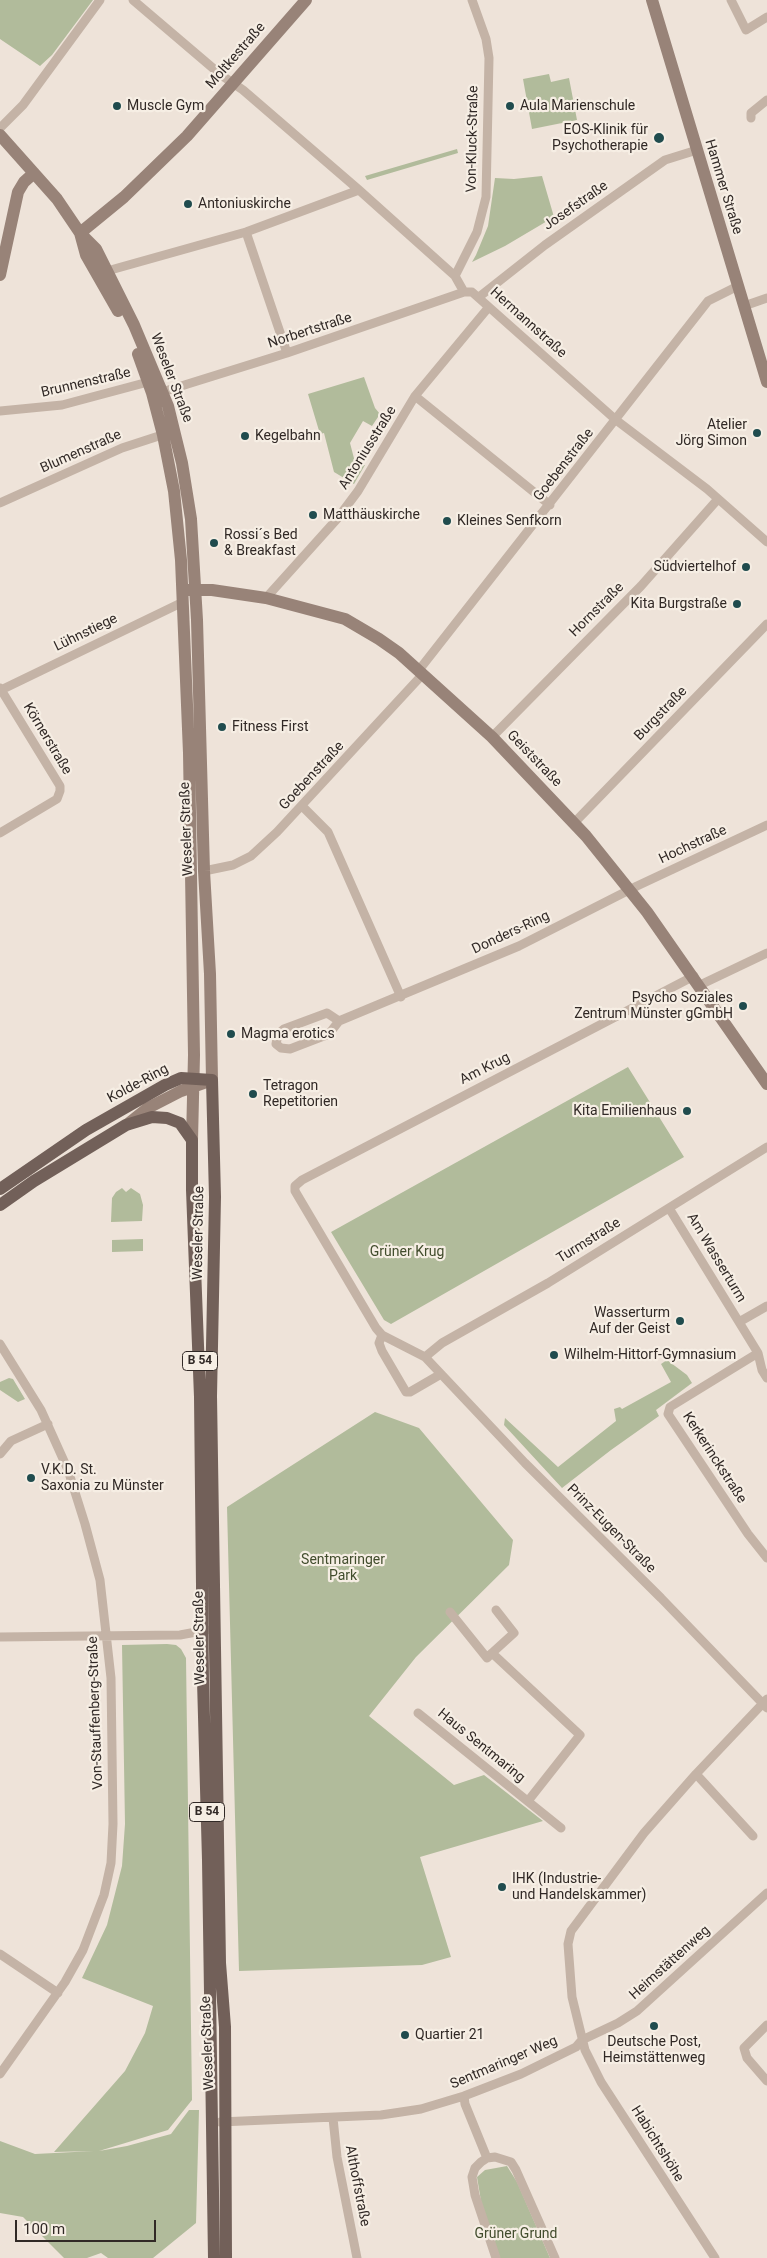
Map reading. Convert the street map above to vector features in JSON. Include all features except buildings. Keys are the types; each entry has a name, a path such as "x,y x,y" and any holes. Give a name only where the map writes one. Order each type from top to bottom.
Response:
{"main road":[{"name":"Moltkestraße","path":"80,233 124,197 170,154 306,0"},
{"name":"Hammer Straße","path":"652,0 767,382"},
{"name":"Weseler Straße","path":"0,135 57,199 80,233 94,246 107,271 134,325 162,392 169,433 190,510 187,594 192,1190 220,1963 225,2027 214,2258"},
{"path":"0,275 18,192 24,182 34,173"},
{"name":"Weseler Straße","path":"80,233 86,255 124,324 169,433"},
{"name":"Geiststraße","path":"187,594 218,590 266,598 345,620 380,639 421,672 492,737 574,823 630,890 697,981 767,1084"},
{"name":"Weseler Straße","path":"187,594 211,991 215,1197 209,1630"},
{"name":"Kolde-Ring","path":"0,1189 53,1152 133,1102 181,1078 192,1082"},
{"name":"Kolde-Ring","path":"0,1205 34,1181 126,1126 148,1108 192,1082 212,1080"},
{"name":"Kolde-Ring","path":"126,1126 152,1117 167,1118 180,1123 192,1140"},
{"name":"Weseler Straße","path":"219,2122 226,2258"}],"street":[{"path":"0,128 22,105 100,0"},
{"path":"133,0 359,190 455,276 464,292"},
{"name":"Von-Kluck-Straße","path":"455,276 476,232 486,197 489,58 486,39 472,0"},
{"path":"731,0 746,30 767,16"},
{"path":"751,118 751,113 767,100"},
{"name":"Josefstraße","path":"479,296 545,244 665,160 697,150"},
{"path":"107,271 246,232 359,190"},
{"path":"246,232 287,353"},
{"name":"Goebenstraße","path":"204,871 234,865 251,856 303,806 421,672 708,301 738,286"},
{"name":"Hermannstraße","path":"464,292 472,292 479,296 488,308 616,420 718,499 767,542"},
{"name":"Norbertstraße","path":"162,392 287,353 464,292"},
{"path":"744,306 767,298"},
{"name":"Antoniusstraße","path":"266,598 337,519 358,491 416,396 488,308"},
{"name":"Brunnenstraße","path":"0,411 62,405 148,382"},
{"path":"416,396 550,504"},
{"name":"Blumenstraße","path":"0,503 120,449 169,433"},
{"name":"Hornstraße","path":"492,737 641,586 718,499"},
{"name":"Lühnstiege","path":"1,691 187,594"},
{"name":"Burgstraße","path":"574,823 767,624"},
{"name":"Körnerstraße","path":"0,833 57,799 60,791 60,786 1,691"},
{"path":"303,806 328,832 401,997"},
{"name":"Hochstraße","path":"630,890 767,825"},
{"name":"Donders-Ring","path":"339,1022 327,1013 319,1015 284,1029 278,1034 276,1044 281,1048 290,1049 329,1034 339,1022 519,946 630,890"},
{"name":"Am Krug","path":"295,1191 298,1183 310,1176 697,981 767,953"},
{"name":"Turmstraße","path":"425,1357 442,1344 548,1283 767,1147"},
{"name":"Prinz-Eugen-Straße","path":"295,1191 366,1313 382,1335 425,1357 525,1463 765,1703"},
{"name":"Am Wasserturm","path":"670,1208 758,1353 762,1370 767,1378"},
{"path":"740,1322 767,1306"},
{"name":"Prinz-Eugen-Straße","path":"382,1335 379,1343 382,1352 406,1392 410,1392 441,1374"},
{"name":"Von-Stauffenberg-Straße","path":"0,1344 14,1364 48,1424 68,1470 100,1580 107,1635 111,1708 113,1824 111,1863 104,1895 94,1926 74,1968 0,2074"},
{"name":"Kerkerinckstraße","path":"758,1353 670,1407 668,1414 742,1526 767,1558"},
{"path":"0,1454 11,1441 48,1424"},
{"path":"492,1653 514,1633 496,1610"},
{"name":"Haus Sentmaring","path":"450,1612 486,1658 492,1653 580,1735 528,1801"},
{"path":"0,1637 180,1635 209,1630"},
{"path":"582,2040 572,1997 568,1944 571,1931 636,1844 696,1774 765,1703"},
{"name":"Haus Sentmaring","path":"418,1713 561,1828"},
{"path":"696,1774 752,1836"},
{"name":"Heimstättenweg","path":"582,2040 618,2024 638,2010 767,1894"},
{"path":"0,1954 58,1993"},
{"path":"767,2025 744,2048 747,2058 767,2081"},
{"name":"Sentmaringer Weg","path":"219,2122 366,2117 413,2110 464,2096 521,2074 576,2047 582,2040"},
{"name":"Habichtshöhe","path":"582,2040 601,2082 715,2258"},
{"path":"464,2096 465,2104 487,2158"},
{"name":"Althoffstraße","path":"334,2118 336,2157 357,2258"},
{"path":"496,2258 475,2195 472,2176 475,2168 487,2158 503,2158 511,2162 556,2258"}],"green space":[{"path":"0,0 93,0 52,55 40,66 0,39"},
{"path":"549,74 551,82 569,78 577,120 532,129 523,79"},
{"path":"457,149 458,153 367,180 365,176"},
{"path":"542,176 554,217 505,246 472,262 488,226 495,178 514,179"},
{"path":"364,377 375,408 380,414 372,426 363,421 350,443 356,466 365,465 354,484 334,472 324,433 320,434 308,394"},
{"name":"Grüner Krug","path":"628,1067 684,1157 391,1324 384,1320 331,1232"},
{"path":"122,1188 126,1192 131,1188 140,1194 143,1205 142,1221 111,1222 112,1198"},
{"path":"143,1239 143,1251 112,1252 112,1240"},
{"path":"667,1360 687,1375 692,1383 656,1410 659,1416 562,1488 504,1425 505,1418 558,1467 616,1421 614,1409 620,1407 622,1409 671,1382 661,1364"},
{"path":"9,1378 13,1379 25,1399 18,1402 0,1390 0,1382"},
{"name":"Sentmaringer Park","path":"375,1412 419,1428 513,1540 509,1565 416,1657 369,1716 454,1785 484,1775 543,1821 420,1857 451,1957 422,1965 239,1971 227,1507"},
{"path":"122,1645 176,1645 181,1649 186,1658 192,2100 168,2130 99,2151 127,2146 171,2134 189,2110 199,2110 196,2223 153,2258 108,2258 101,2253 87,2258 64,2258 23,2217 0,2213 0,2141 35,2154 94,2151 54,2152 125,2071 145,2033 153,2006 82,1978 107,1925 122,1866 125,1824"},
{"name":"Grüner Grund","path":"507,2166 517,2182 550,2258 500,2258 481,2201 477,2177 485,2170"}],"place":[{"name":"Muscle Gym","path":"117,106"},
{"name":"Aula Marienschule","path":"510,106"},
{"name":"EOS-Klinik für Psychotherapie","path":"659,138"},
{"name":"Antoniuskirche","path":"188,204"},
{"name":"Atelier Jörg Simon","path":"757,433"},
{"name":"Kegelbahn","path":"245,436"},
{"name":"Matthäuskirche","path":"313,515"},
{"name":"Kleines Senfkorn","path":"447,521"},
{"name":"Rossi´s Bed & Breakfast","path":"214,543"},
{"name":"Südviertelhof","path":"746,567"},
{"name":"Kita Burgstraße","path":"737,604"},
{"name":"Fitness First","path":"222,727"},
{"name":"Psycho Soziales Zentrum Münster gGmbH","path":"743,1006"},
{"name":"Magma erotics","path":"231,1034"},
{"name":"Tetragon Repetitorien","path":"253,1094"},
{"name":"Kita Emilienhaus","path":"687,1111"},
{"name":"Wasserturm Auf der Geist","path":"680,1321"},
{"name":"Wilhelm-Hittorf-Gymnasium","path":"554,1355"},
{"name":"V.K.D. St. Saxonia zu Münster","path":"31,1478"},
{"name":"IHK (Industrie- und Handelskammer)","path":"502,1887"},
{"name":"Deutsche Post, Heimstättenweg","path":"654,2026"},
{"name":"Quartier 21","path":"405,2035"}]}
